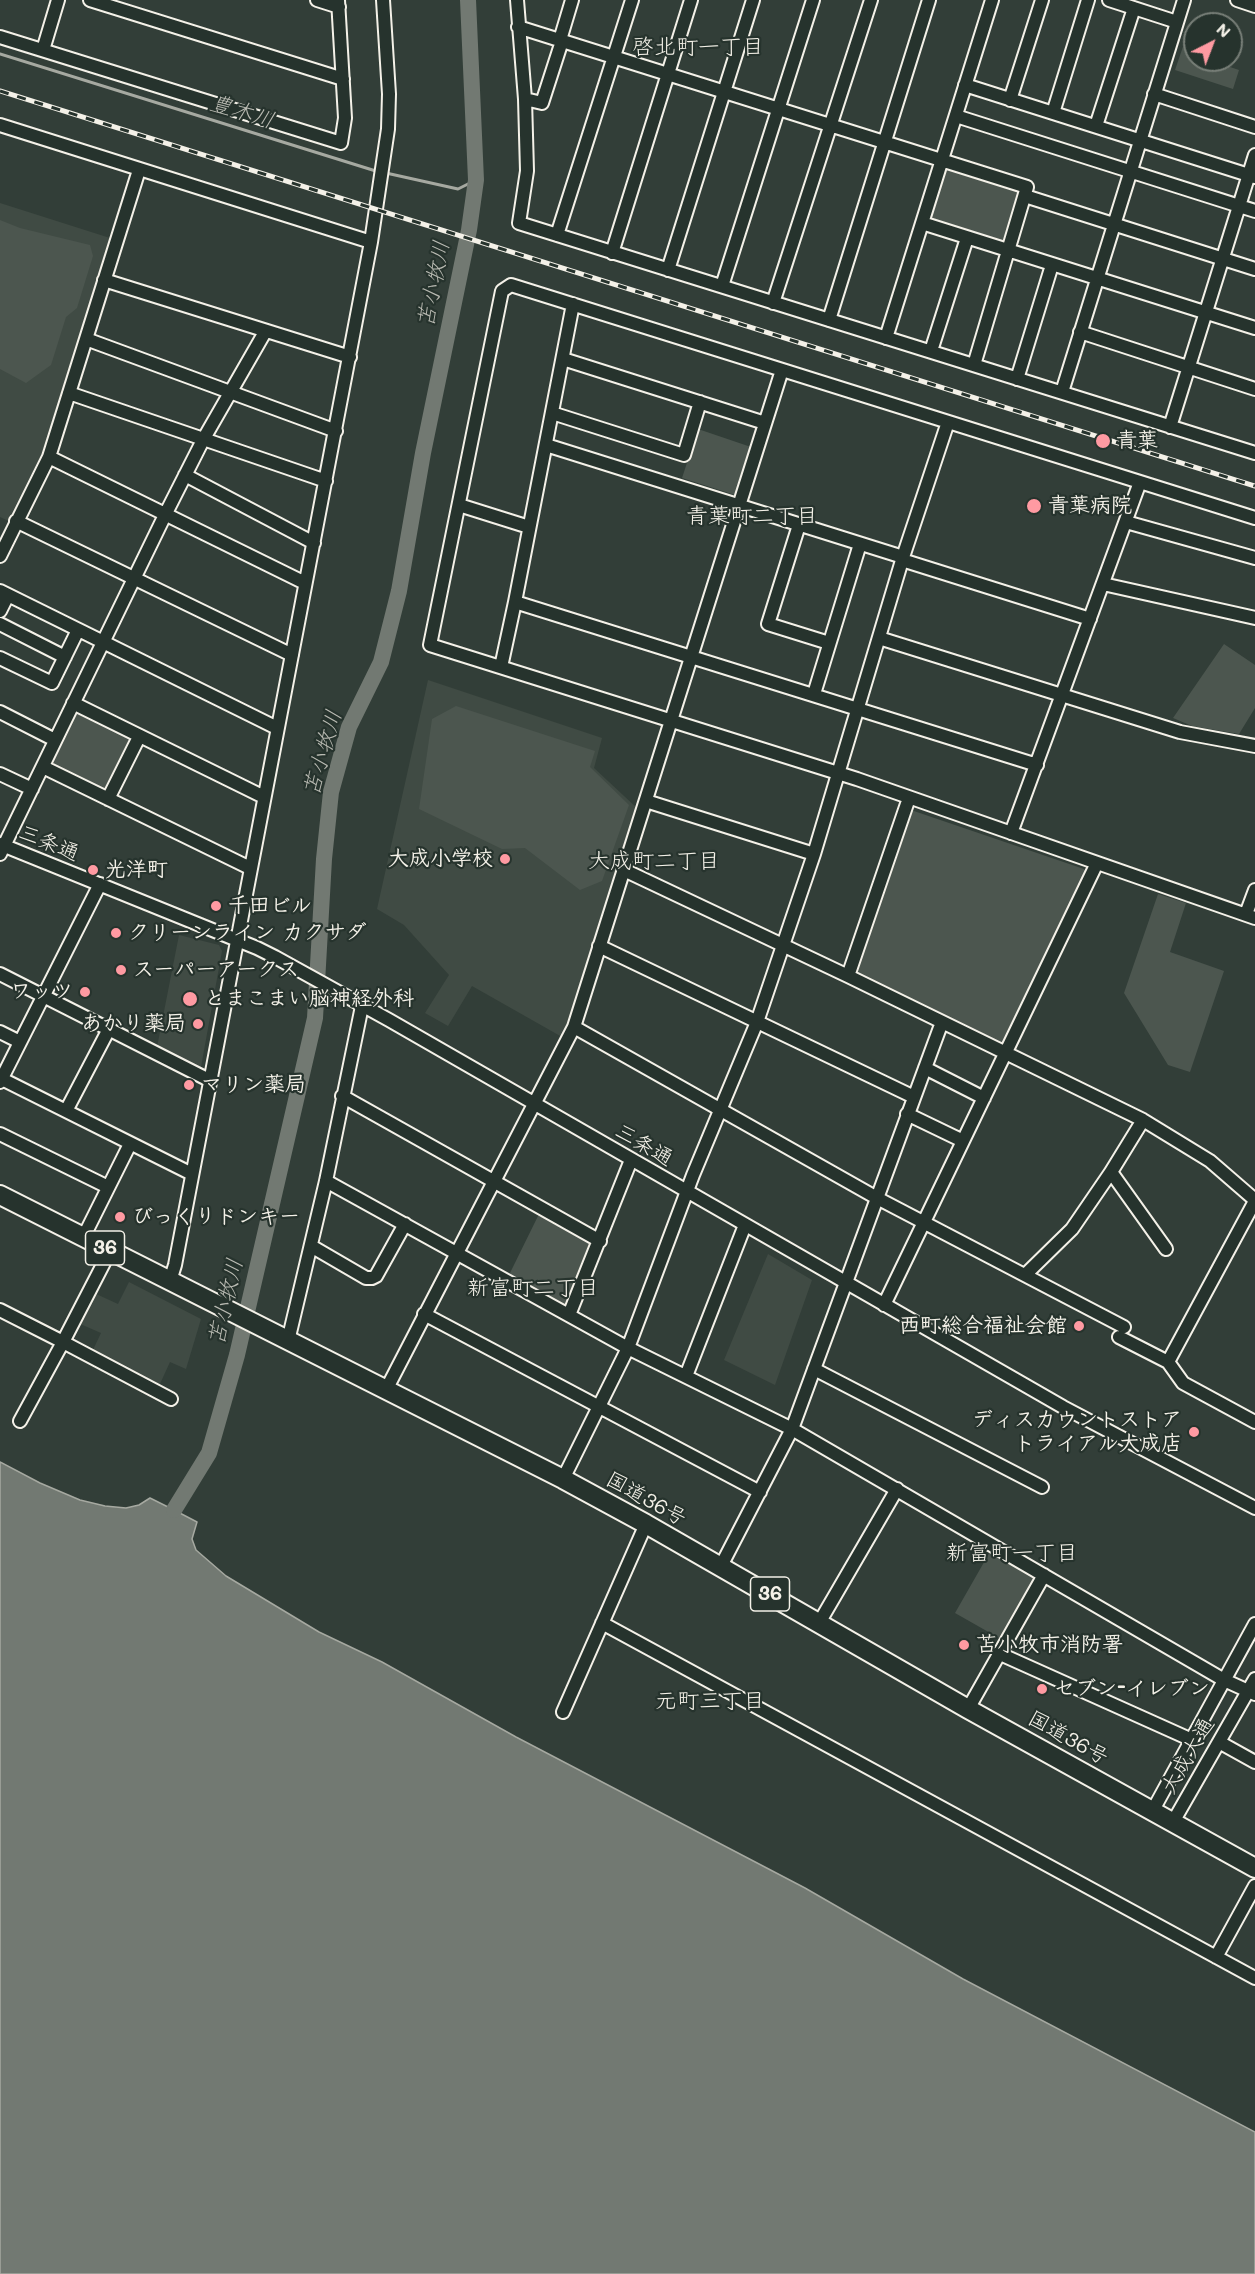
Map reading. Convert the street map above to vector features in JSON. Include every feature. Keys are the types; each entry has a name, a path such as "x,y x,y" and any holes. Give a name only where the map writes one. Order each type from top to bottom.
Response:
{"highway":[{"name":"国道36号","path":"0,1196 563,1479 721,1566 968,1709 1255,1868"}],"street":[{"path":"43,50 58,0"},
{"path":"90,0 343,79"},
{"path":"0,37 341,142 345,118 339,3 317,0"},
{"path":"170,1281 372,242 388,129 383,0"},
{"path":"517,0 525,99 527,171 519,223 1255,453"},
{"path":"525,99 542,103 572,0"},
{"path":"557,235 632,0"},
{"path":"612,253 691,0"},
{"path":"668,270 753,0"},
{"path":"722,286 813,0"},
{"path":"773,303 871,0"},
{"path":"829,320 929,0"},
{"path":"886,338 992,0"},
{"path":"1010,99 1042,0"},
{"path":"1053,113 1088,0"},
{"path":"1109,0 1177,22"},
{"path":"1062,392 1184,0"},
{"path":"1237,0 1255,6"},
{"path":"1096,126 1134,8"},
{"path":"518,27 1028,187 974,365"},
{"path":"965,86 1252,176"},
{"path":"1154,94 1255,127"},
{"path":"956,116 1255,211"},
{"path":"0,125 372,242"},
{"path":"1170,427 1239,206 1252,176 1255,155"},
{"path":"0,556 3,541 49,457 139,170"},
{"path":"1025,196 1255,269"},
{"path":"922,223 1255,328"},
{"path":"931,351 967,238"},
{"path":"1017,379 1052,265"},
{"path":"104,280 350,357"},
{"path":"1255,518 511,285 502,291 430,645 839,773 1250,916 1255,890"},
{"path":"501,667 516,602 573,304"},
{"path":"1,848 43,767 165,514 203,440 265,332"},
{"path":"1080,332 1255,389"},
{"path":"86,339 336,431"},
{"path":"563,359 765,423"},
{"path":"386,1390 574,1027 782,370"},
{"path":"69,393 326,481"},
{"path":"552,413 684,455 700,402"},
{"path":"563,1479 628,1347 687,1192 757,1022 814,854 902,559 948,422"},
{"path":"546,446 861,544 1090,619"},
{"path":"49,457 305,583"},
{"path":"185,475 314,543"},
{"path":"1011,833 1140,482"},
{"path":"459,505 529,527"},
{"path":"16,521 292,656"},
{"path":"1126,522 1255,558"},
{"path":"799,525 768,624 829,643"},
{"path":"814,694 861,544"},
{"path":"1103,584 1255,618"},
{"path":"0,611 4,593 277,728"},
{"path":"516,602 1037,765"},
{"path":"0,624 65,657"},
{"path":"0,658 52,683 78,630"},
{"path":"879,638 1180,732 1255,746"},
{"path":"73,703 264,797"},
{"path":"0,712 55,740"},
{"path":"108,799 139,737"},
{"path":"43,767 250,868"},
{"path":"0,774 32,789"},
{"path":"848,976 909,798"},
{"path":"646,801 814,854"},
{"name":"三条通","path":"1,848 100,884 237,939 275,957 1078,1416 1255,1508"},
{"path":"884,1305 1097,863"},
{"path":"624,870 1006,1052 1143,1120 1210,1161 1255,1201 1168,1362"},
{"path":"100,884 0,1080 192,1174"},
{"path":"599,946 914,1097"},
{"path":"0,974 209,1080"},
{"path":"283,1338 311,1246 362,1006"},
{"path":"721,1566 792,1429 942,1022"},
{"path":"574,1027 877,1198 1025,1275 1168,1362 1183,1383 1255,1422"},
{"path":"66,1111 109,1029"},
{"path":"0,1032 20,1042"},
{"path":"925,1068 984,1098"},
{"path":"342,1096 600,1241"},
{"path":"907,1114 963,1141"},
{"path":"1025,1275 1072,1229 1112,1172 1143,1120"},
{"path":"0,1134 108,1187"},
{"path":"83,1238 130,1144"},
{"path":"569,1315 631,1160"},
{"path":"1112,1172 1166,1249"},
{"path":"326,1181 628,1347 792,1429 1224,1680 1253,1688"},
{"path":"311,1246 366,1278 372,1278 376,1276 405,1224"},
{"path":"686,1376 745,1225"},
{"path":"20,1421 110,1251"},
{"path":"0,1310 171,1399"},
{"path":"424,1314 760,1492"},
{"path":"814,1369 1042,1487"},
{"path":"819,1623 897,1489"},
{"path":"563,1713 646,1524"},
{"path":"968,1709 1044,1575"},
{"path":"602,1623 1255,1978"},
{"name":"大成大通","path":"1153,1810 1255,1624"},
{"path":"998,1653 1192,1740"},
{"name":"大成大通","path":"1173,1821 1253,1688"},
{"path":"1219,1742 1255,1762"},
{"path":"1216,1957 1255,1886"}],"shaded area":[{"path":"1183,47 1183,72 1238,72 1233,89 1175,70"},
{"path":"950,166 1021,189 1005,243 935,222 932,216 946,170"},
{"path":"0,203 110,238 43,457 11,522 0,517"},
{"path":"0,220 20,228 90,245 93,256 77,308 66,317 51,365 26,383 0,369"},
{"path":"698,429 751,447 735,495 682,478"},
{"path":"1224,644 1255,665 1255,708 1239,734 1192,726 1173,718"},
{"name":"大成小学校","path":"428,680 602,738 594,768 638,809 569,1025 562,1037 472,986 448,1026 425,1013 449,975 404,925 377,909"},
{"path":"456,706 595,751 590,767 629,805 602,881 580,890 525,848 502,849 419,809 432,719"},
{"path":"79,712 133,739 106,793 55,768 53,762 76,713"},
{"path":"911,810 1084,869 1086,873 1005,1042 1000,1043 857,975 855,972"},
{"path":"1158,894 1186,903 1170,952 1224,971 1190,1072 1168,1065 1124,993"},
{"name":"とまこまい脳神経外科","path":"179,935 219,945 222,951 199,1068 157,1047"},
{"path":"542,1213 590,1240 592,1244 569,1306 564,1308 513,1279 510,1273 539,1214"},
{"path":"768,1254 812,1280 775,1385 724,1360"},
{"path":"129,1282 201,1319 186,1369 170,1362 159,1386 92,1352 101,1333 78,1323 94,1293 118,1304"},
{"path":"0,1462 40,1483 80,1500 126,1508 139,1505 150,1498 197,1522 192,1539 196,1550 226,1576 319,1632 382,1662 516,1737 805,1888 963,1979 1255,2132 1255,2274 0,2274"},
{"path":"991,1550 1035,1576 999,1638 955,1613"}],"waterway":[{"name":"苫小牧川","path":"174,1510 209,1453 237,1355 315,1018 324,859 331,792 349,727 381,662 399,591 423,453 469,230 476,180 468,0"},
{"name":"豊木川","path":"0,54 379,172"},
{"name":"豊木川","path":"386,173 458,189 476,180"}],"railway":[{"path":"0,91 1255,486"}],"place":[{"name":"青葉","path":"1103,441"},
{"name":"青葉病院","path":"1034,506"},
{"name":"大成小学校","path":"505,859"},
{"name":"光洋町","path":"93,870"},
{"name":"千田ビル","path":"216,906"},
{"name":"クリーンライン カクサダ","path":"116,933"},
{"name":"スーパーアークス","path":"121,970"},
{"name":"ワッツ","path":"85,992"},
{"name":"とまこまい脳神経外科","path":"190,999"},
{"name":"あかり薬局","path":"198,1024"},
{"name":"マリン薬局","path":"189,1085"},
{"name":"びっくりドンキー","path":"120,1217"},
{"name":"西町総合福祉会館","path":"1079,1326"},
{"name":"ディスカウントストア トライアル大成店","path":"1194,1432"},
{"name":"苫小牧市消防署","path":"964,1645"},
{"name":"セブン-イレブン","path":"1042,1689"}],"district":[{"name":"啓北町一丁目","path":"698,47"},
{"name":"青葉町二丁目","path":"752,516"},
{"name":"大成町二丁目","path":"654,861"},
{"name":"新富町二丁目","path":"533,1288"},
{"name":"新富町一丁目","path":"1012,1553"},
{"name":"元町三丁目","path":"710,1701"}]}
